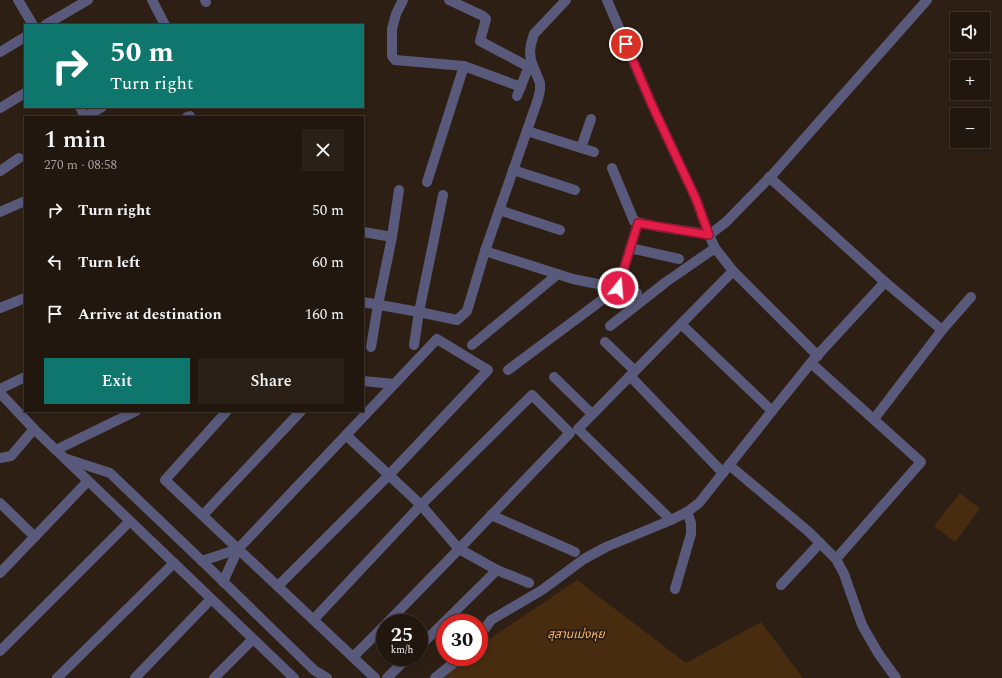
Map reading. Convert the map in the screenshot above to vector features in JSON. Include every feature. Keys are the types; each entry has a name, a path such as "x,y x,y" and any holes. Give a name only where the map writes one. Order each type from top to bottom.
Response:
{"street":[{"path":"18,0 32,24"},
{"path":"48,24 88,0"},
{"path":"152,0 164,24"},
{"path":"403,0 396,14 392,29 392,56 395,60 464,66 521,87"},
{"path":"364,302 457,320 467,311 485,251 540,90 540,83 530,64 480,41 486,19 483,16 448,0"},
{"path":"517,96 530,64 530,51 534,34 566,0"},
{"path":"607,0 652,105 696,199 715,248 814,360 874,419 921,462 836,559"},
{"path":"612,168 634,221 638,223 709,235 726,222 769,177 927,0"},
{"path":"0,52 24,38"},
{"path":"427,182 464,66"},
{"path":"0,108 24,94"},
{"path":"87,116 100,108"},
{"path":"581,148 591,119"},
{"path":"526,131 594,152"},
{"path":"0,171 19,158"},
{"path":"513,170 575,190"},
{"path":"769,177 885,282 942,330"},
{"path":"371,347 392,237 399,190"},
{"path":"414,345 419,312 443,195"},
{"path":"0,212 24,201"},
{"path":"499,210 560,230"},
{"path":"508,370 618,288 638,223"},
{"path":"364,232 392,237"},
{"path":"630,248 678,259"},
{"path":"610,326 666,282 715,248"},
{"path":"485,251 568,277 637,293"},
{"path":"671,520 578,429 734,271"},
{"path":"472,344 558,274"},
{"path":"488,624 491,620 542,590 584,559 606,547 671,520 687,512 699,503 814,360 885,282"},
{"path":"874,419 942,330 970,297"},
{"path":"0,308 24,298"},
{"path":"681,324 772,411"},
{"path":"223,582 238,549 437,339 488,370 389,475 278,586"},
{"path":"605,342 632,373 726,469 809,532 836,559 844,574 862,625 878,653 896,678"},
{"path":"0,389 24,377"},
{"path":"554,377 592,414"},
{"path":"364,381 394,384"},
{"path":"0,393 59,454 294,678"},
{"path":"314,619 421,505 532,395 570,433 396,614"},
{"path":"59,454 134,412"},
{"path":"226,412 165,480 375,678"},
{"path":"202,515 300,412"},
{"path":"0,458 11,456 34,429"},
{"path":"346,435 421,505 459,549 497,570 529,583"},
{"path":"59,454 110,473 314,670 327,678"},
{"path":"0,573 88,481"},
{"path":"0,503 35,537"},
{"path":"675,589 692,527 691,520 687,512"},
{"path":"491,515 575,552"},
{"path":"0,651 130,521"},
{"path":"781,584 820,542"},
{"path":"202,561 238,549"},
{"path":"56,678 174,563"},
{"path":"428,638 497,570"},
{"path":"135,678 211,599"},
{"path":"353,657 376,634"},
{"path":"214,678 253,639"},
{"path":"387,678 399,666"},
{"path":"435,678 450,666"}],"green space":[{"path":"960,493 980,509 955,542 934,526"},
{"name":"สุสานเม่งหุย","path":"577,580 686,663 761,622 803,678 439,678 454,666 488,666 488,640"}],"route":[{"path":"618,288 638,223 709,235 696,199 652,105 626,44"}]}
